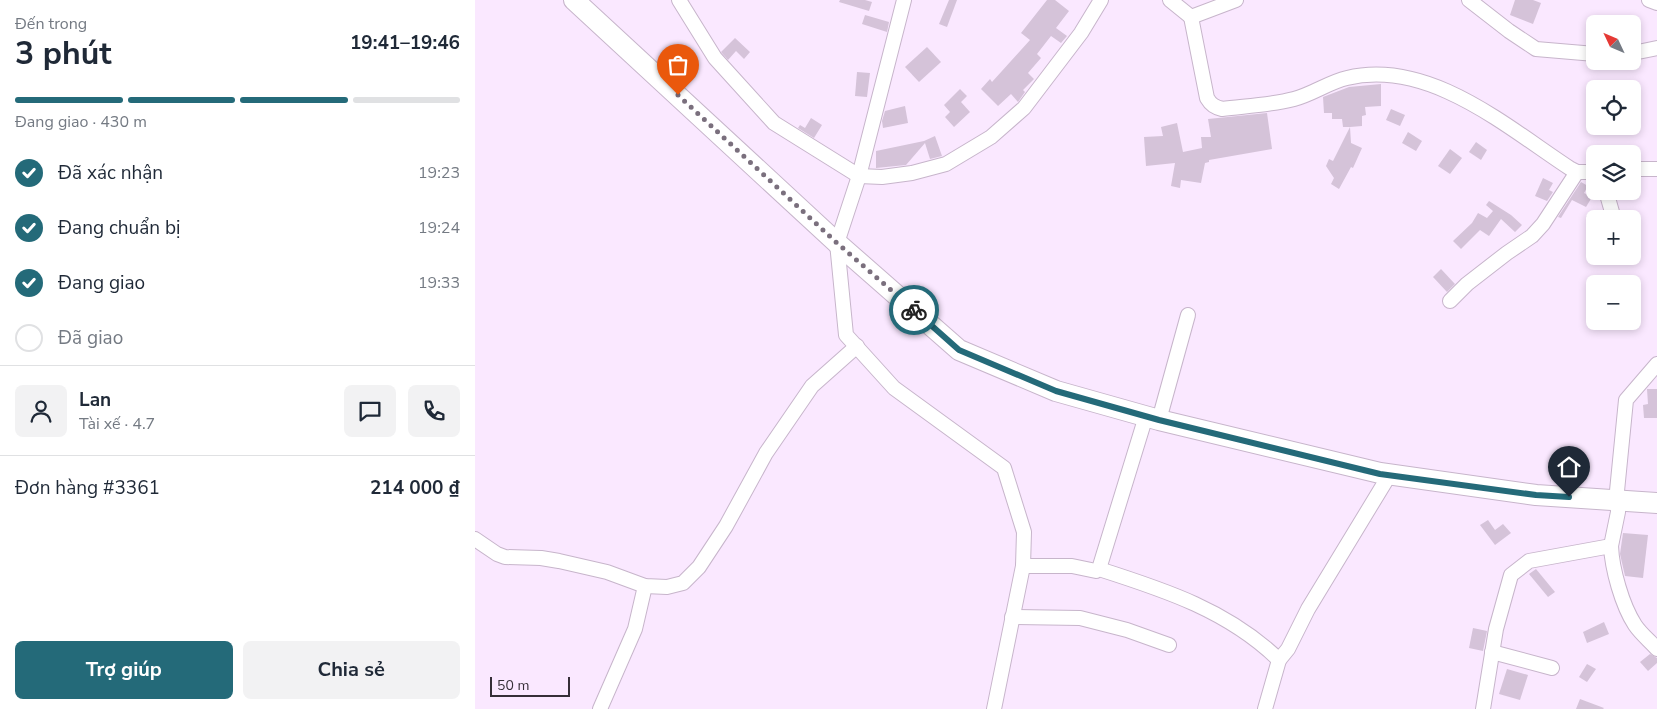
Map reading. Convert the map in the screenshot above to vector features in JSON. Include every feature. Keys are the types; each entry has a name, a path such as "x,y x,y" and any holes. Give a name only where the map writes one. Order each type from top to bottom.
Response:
{"highway":[{"path":"574,0 837,243 959,350 1056,391 1152,418 1380,474 1536,495 1657,503"}],"street":[{"path":"904,0 859,176 837,243 846,334 894,388 1004,468 1024,532 1023,566 993,709"},
{"path":"685,2 722,68 774,123 859,176 882,177 912,173 946,164 991,137 1024,108 1081,33 1101,0"},
{"path":"1170,0 1191,17 1207,98 1210,104 1215,107 1222,109 1293,99 1348,78 1399,76 1419,81 1471,104 1506,125 1558,161 1577,172 1586,172"},
{"path":"1191,17 1236,0"},
{"path":"1469,0 1536,49 1586,53"},
{"path":"1649,0 1657,3"},
{"path":"1641,51 1657,48"},
{"path":"1641,170 1657,169"},
{"path":"1451,301 1467,284 1538,230 1577,172"},
{"path":"1099,569 1187,315"},
{"path":"475,539 497,554 505,557 541,558 559,561 607,572 645,586 667,587 683,583 699,567 726,526 766,452 812,386 857,346"},
{"path":"1657,364 1626,400 1618,512 1611,546 1613,566 1629,614 1635,626 1657,648"},
{"path":"1265,709 1279,660 1288,649 1308,609 1390,474"},
{"path":"1483,709 1492,652 1511,575 1529,561 1611,546"},
{"path":"1023,566 1072,566 1096,571 1099,569 1169,591 1207,609 1258,641 1279,660"},
{"path":"600,709 635,629 645,586"},
{"path":"1012,617 1080,618 1127,630 1169,645"},
{"path":"1492,652 1552,668"}],"building":[{"path":"840,0 865,0 872,2 869,11 839,2"},
{"path":"949,0 957,0 947,27 939,24"},
{"path":"1047,0 1055,0 1069,11 1056,28 1067,36 1061,43 1051,36 1037,54 1041,58 1028,73 1034,79 1023,90 1025,92 1018,102 1011,94 998,106 981,89 990,79 992,82 1030,40 1021,33"},
{"path":"1515,0 1533,0 1541,3 1533,24 1510,15"},
{"path":"865,15 889,22 887,32 862,24"},
{"path":"735,38 750,52 744,59 736,51 728,60 721,52"},
{"path":"927,47 941,62 919,82 905,67"},
{"path":"857,72 870,73 867,97 855,96"},
{"path":"1381,84 1381,106 1365,107 1366,115 1362,116 1362,126 1343,127 1342,119 1332,119 1332,113 1324,113 1323,97 1349,87"},
{"path":"960,89 967,96 961,102 970,112 954,127 945,117 950,112 944,105"},
{"path":"905,106 908,123 883,128 882,121 885,111"},
{"path":"1391,109 1405,115 1400,126 1386,120"},
{"path":"1267,113 1272,149 1209,160 1209,162 1205,163 1201,183 1181,180 1180,188 1171,186 1175,163 1146,166 1144,137 1163,136 1161,127 1177,123 1183,152 1202,148 1201,137 1211,137 1208,119"},
{"path":"811,118 822,125 814,138 798,128 800,125 805,128"},
{"path":"1350,127 1351,143 1362,148 1353,168 1351,167 1339,189 1331,184 1334,178 1326,166 1329,159 1333,161"},
{"path":"1408,132 1422,141 1416,151 1402,143"},
{"path":"935,136 942,156 930,159 925,143 906,165 876,168 876,151 924,141"},
{"path":"1476,142 1487,150 1481,160 1469,152"},
{"path":"1450,149 1462,158 1450,174 1438,166"},
{"path":"1543,178 1553,183 1549,190 1553,192 1547,201 1535,196"},
{"path":"1581,182 1586,185 1584,193 1586,194 1586,200 1590,200 1586,207 1572,200 1561,218 1558,217"},
{"path":"1489,201 1511,215 1522,225 1515,232 1501,219 1489,236 1480,230 1461,249 1453,241 1472,223 1478,213 1487,218 1493,211 1486,205"},
{"path":"1441,269 1455,284 1447,292 1433,277"},
{"path":"1647,389 1657,389 1657,418 1644,418 1643,405 1648,404"},
{"path":"1488,520 1495,530 1503,524 1511,533 1495,545 1480,525"},
{"path":"1623,533 1648,535 1643,578 1625,576 1620,554"},
{"path":"1536,569 1555,592 1548,597 1529,574"},
{"path":"1604,622 1609,634 1587,643 1583,632"},
{"path":"1473,628 1487,631 1483,651 1469,648"},
{"path":"1650,654 1657,658 1657,663 1648,671 1640,662"},
{"path":"1587,664 1596,669 1587,682 1579,677"},
{"path":"1507,669 1528,675 1520,700 1499,694"},
{"path":"1580,699 1604,708 1576,709"}],"way so far":[{"path":"678,95 837,243 914,310"}],"route":[{"path":"914,310 959,350 1056,391 1159,420 1380,474 1536,495 1569,497"}]}
